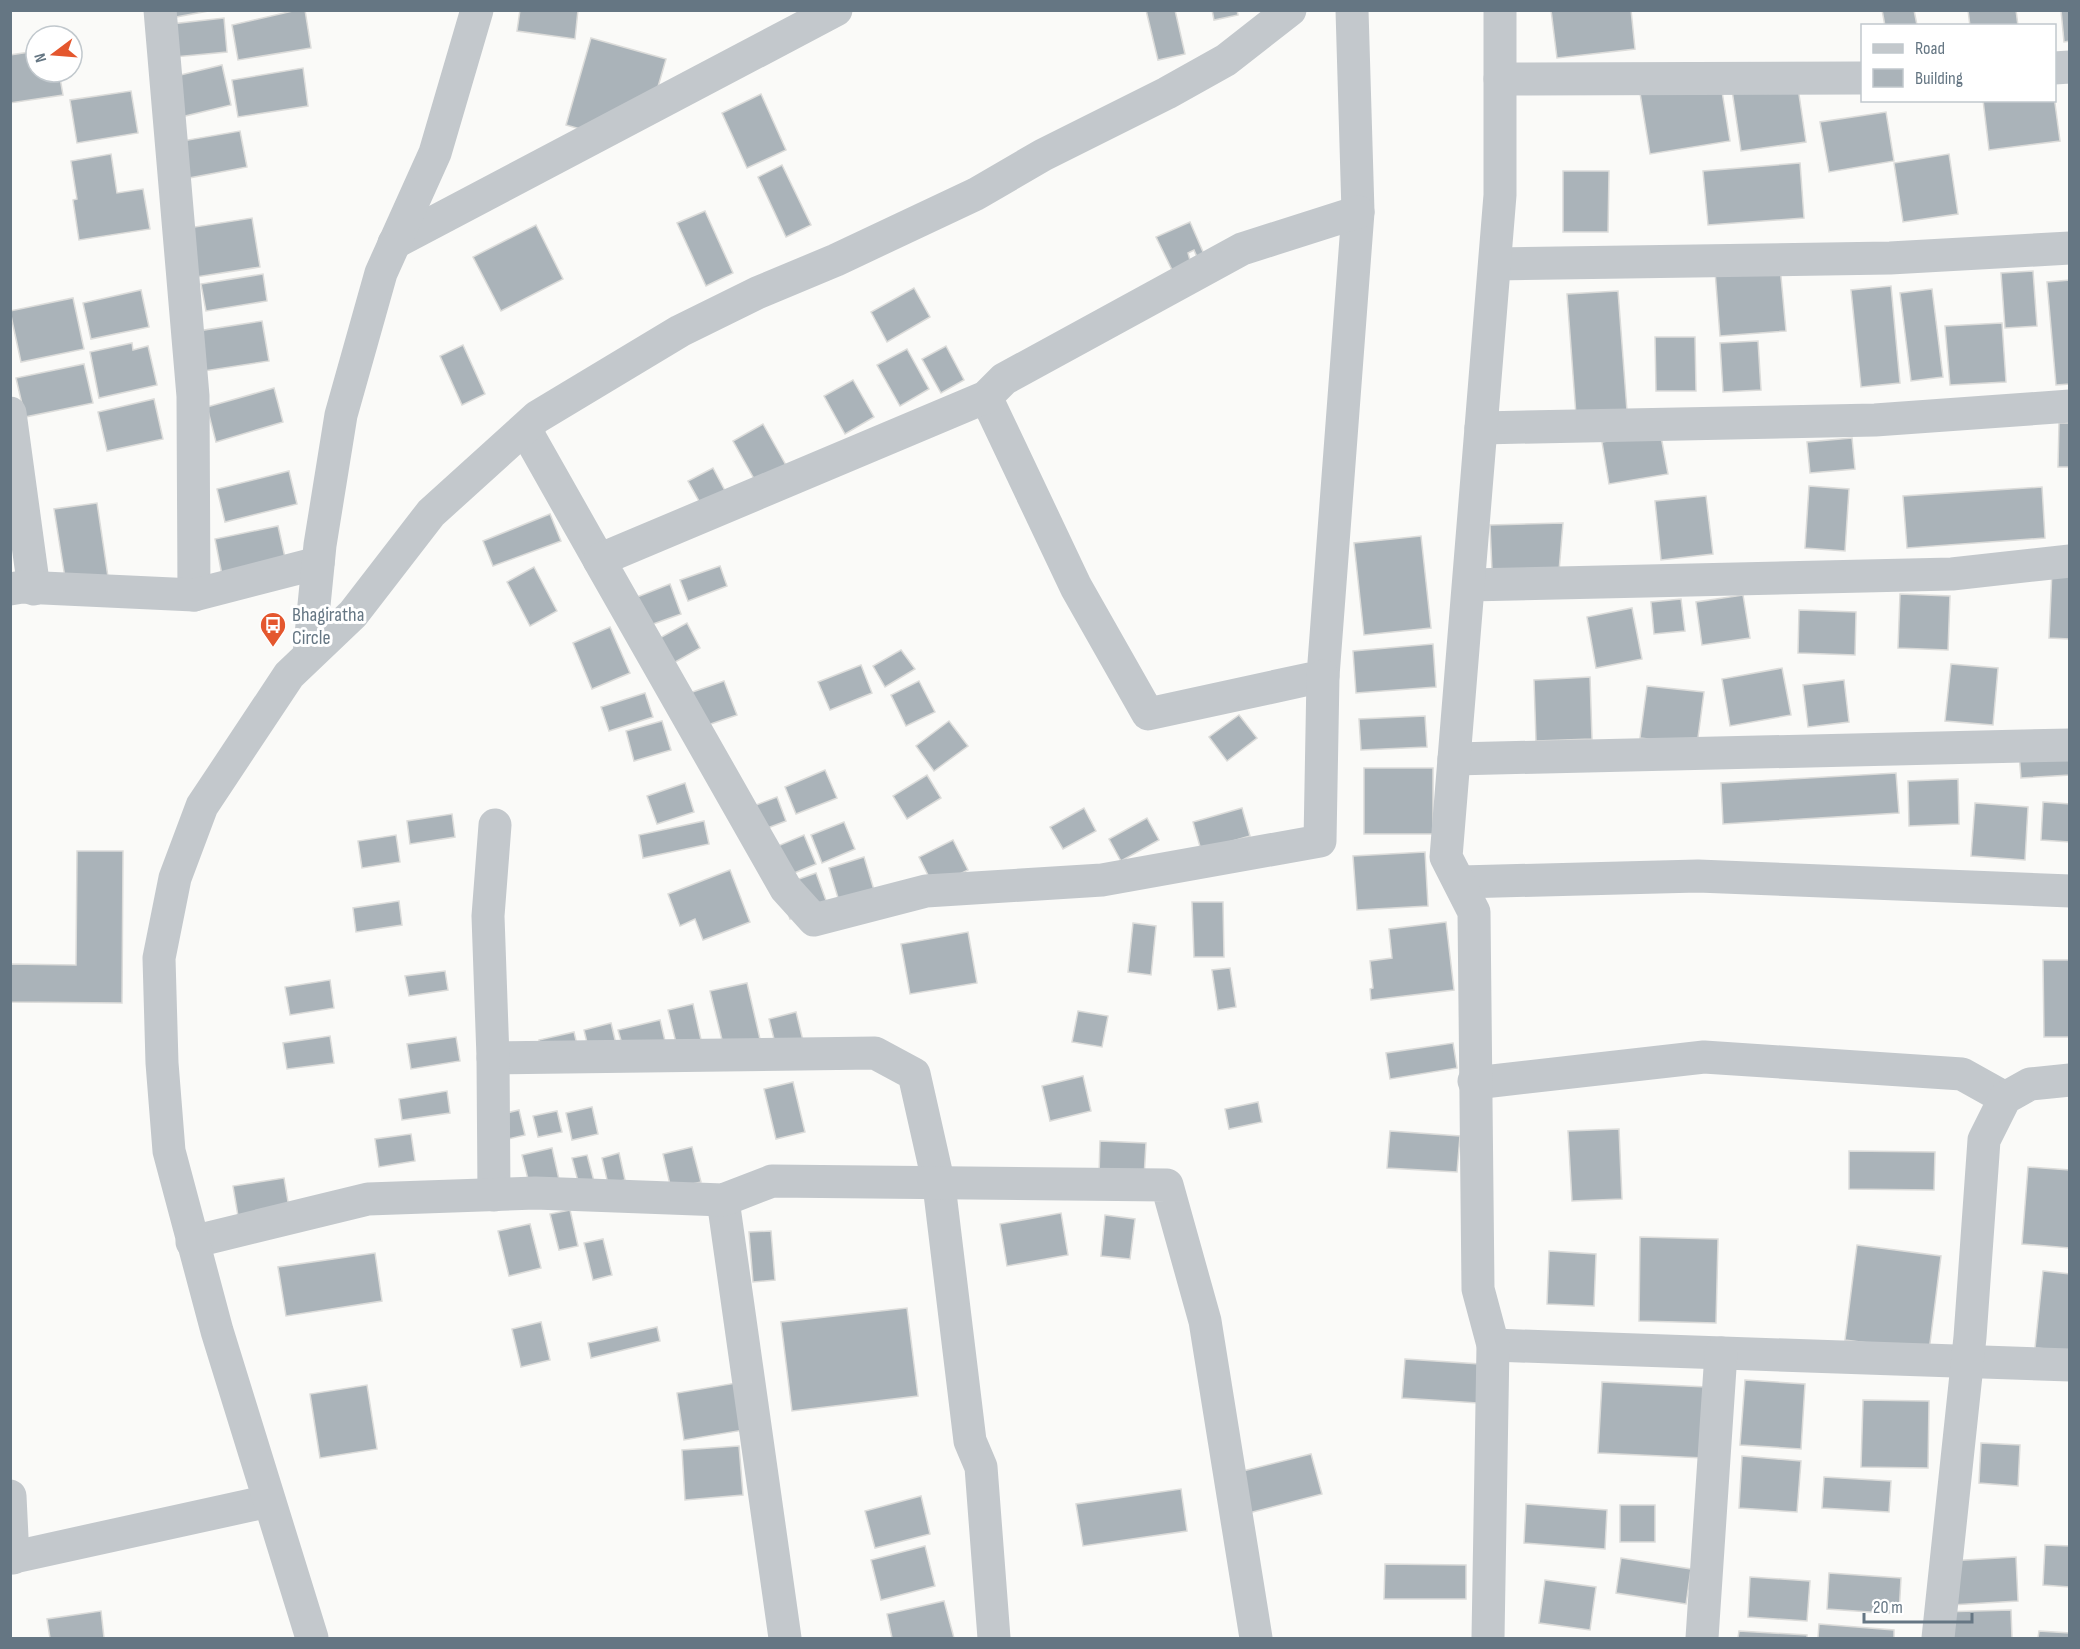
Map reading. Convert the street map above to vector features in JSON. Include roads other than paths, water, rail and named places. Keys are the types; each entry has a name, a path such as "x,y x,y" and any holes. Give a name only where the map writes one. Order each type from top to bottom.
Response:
{"street":[{"path":"160,10 193,396 194,595"},
{"path":"309,655 318,563 341,415 381,273 435,153 477,10"},
{"path":"394,243 836,10"},
{"path":"312,1638 192,1242 168,1151 162,1063 159,958 175,878 202,806 289,675 353,614 431,513 537,417 680,331 757,293 836,260 975,194 1043,155 1167,93 1226,60 1290,10"},
{"path":"525,429 786,889 814,920 926,891 1102,880 1320,841 1323,676 1358,212 1352,10"},
{"path":"1488,1638 1493,1346 1478,1289 1474,912 1461,882 1446,857 1500,195 1500,10"},
{"path":"1500,80 1861,78"},
{"path":"599,560 986,397 1004,379 1242,249 1358,212"},
{"path":"1495,264 1890,258 2070,248"},
{"path":"986,397 1076,587 1148,714 1323,676"},
{"path":"1481,428 1875,420 2070,406"},
{"path":"10,413 22,589 194,595 318,563"},
{"path":"1469,585 1952,574 2070,561"},
{"path":"1454,759 2070,745"},
{"path":"494,1195 493,1058 488,916 495,825"},
{"path":"1461,882 1698,876 2070,891"},
{"path":"493,1058 875,1053 914,1074 939,1185 970,1441 981,1467 994,1638"},
{"path":"1475,1082 1704,1057 1962,1074 2005,1098"},
{"path":"1938,1638 1967,1362 1984,1140 2005,1098 2030,1084 2070,1080"},
{"path":"192,1242 368,1198 535,1193 723,1200 772,1181 939,1185 1167,1185 1205,1321 1256,1638"},
{"path":"723,1200 784,1638"},
{"path":"1493,1346 2070,1365"},
{"path":"1702,1638 1721,1353"},
{"path":"10,1496 12,1558 269,1501"}],"place":[{"name":"Bhagiratha Circle","path":"273,648"}]}
